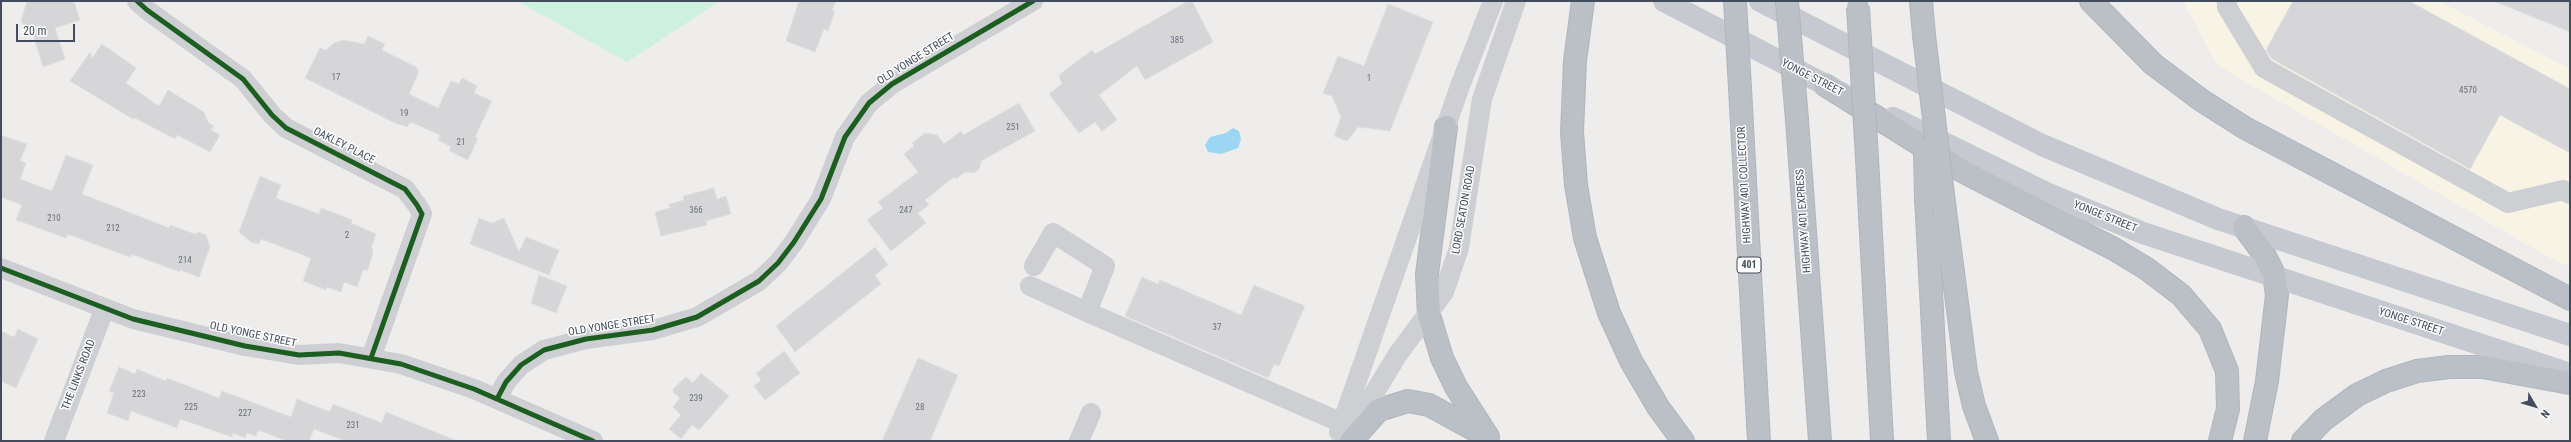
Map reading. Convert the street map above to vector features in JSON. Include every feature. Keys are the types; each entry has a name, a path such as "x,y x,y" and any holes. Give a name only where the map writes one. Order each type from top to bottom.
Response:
{"highway":[{"path":"1583,1 1572,98 1573,157 1580,211 1592,263 1609,313 1631,361 1658,407 1683,441"},
{"name":"HIGHWAY 401 COLLECTOR","path":"1735,1 1759,441"},
{"name":"HIGHWAY 401 EXPRESS","path":"1787,1 1820,441"},
{"path":"1921,1 1945,211 1966,372 1974,406 1987,441"},
{"path":"2091,1 2154,64 2201,100 2245,128 2570,299"},
{"path":"1858,4 1882,441"},
{"path":"1924,35 1926,198 1939,441"},
{"path":"1825,85 1964,172 2114,249 2151,272 2181,295 2210,329 2227,371 2228,409 2220,441"},
{"path":"1446,127 1427,274 1429,315 1442,358 1456,388 1491,439"},
{"path":"2244,227 2264,254 2275,278 2277,295 2273,338 2255,441"},
{"path":"2304,441 2323,420 2357,395 2386,381 2417,371 2449,367 2483,367 2570,384"},
{"path":"1344,436 1379,410 1408,401 1429,405 1491,439"}],"main road":[{"name":"YONGE STREET","path":"1664,1 1825,85 2068,202 2169,242 2570,374"},
{"path":"1760,1 2042,145 2218,219 2570,335"}],"street":[{"name":"OAKLEY PLACE","path":"138,1 147,10 243,79 272,115 286,128 405,189 417,205 422,214 371,358"},
{"name":"OLD YONGE STREET","path":"1,268 104,310 133,320 245,346 299,355 339,353 401,364 456,382 497,399 506,382 521,365 544,350 586,339 653,330 698,317 759,281 778,263 794,242 820,199 845,137 869,103 892,84 1033,1"},
{"path":"1030,286 1344,436 1446,127 1493,1"},
{"name":"LORD SEATON ROAD","path":"1344,436 1398,354 1429,315 1444,292 1459,248 1482,99 1516,1"},
{"path":"2226,1 2227,7 2264,68 2508,203 2563,190 2570,194"},
{"path":"1034,266 1053,233 1105,266 1086,312"},
{"name":"THE LINKS ROAD","path":"54,441 104,310"},
{"path":"497,399 593,441"},
{"path":"1079,441 1091,413"}],"shaded area":[{"path":"2183,1 2439,1 2570,69 2570,267 2543,254 2217,65"}],"green space":[{"path":"517,1 720,1 627,62"}],"water":[{"path":"1233,128 1239,131 1241,139 1238,148 1221,154 1208,152 1205,145 1210,137 1226,133"}],"building":[{"path":"27,1 74,1 80,20 55,28 65,59 43,67 32,31 25,28 21,20"},
{"path":"799,1 836,1 832,10 835,11 828,31 824,29 815,52 786,41"},
{"path":"1188,1 1192,1 1213,42 1145,80 1137,66 1099,95 1117,120 1102,131 1095,122 1079,133 1049,94 1062,84 1059,75 1092,50 1095,54"},
{"path":"2293,1 2409,1 2570,89 2570,153 2500,115 2470,169 2272,59 2266,50"},
{"path":"2496,1 2570,1 2570,32 2496,2"},
{"path":"1388,4 1433,22 1390,131 1358,127 1347,141 1334,136 1341,117 1332,96 1323,93 1338,56 1364,66"},
{"path":"368,36 385,44 382,50 416,67 419,72 409,94 438,108 451,81 459,84 462,78 477,86 474,93 492,101 475,137 478,138 468,160 449,151 451,147 438,140 440,135 411,122 407,127 393,122 305,78 320,48 326,50 334,43 343,40 364,44"},
{"path":"102,44 136,68 126,83 159,106 168,90 204,112 208,122 214,126 211,130 220,135 210,152 177,135 175,139 135,118 133,119 70,81 90,52 92,58"},
{"path":"1019,103 1035,131 981,161 980,168 974,173 965,172 956,179 954,177 925,200 929,205 918,213 926,223 891,251 867,220 883,208 878,202 918,172 904,154 914,146 912,143 925,133 937,135 944,144 961,131 963,135"},
{"path":"1,135 27,144 20,161 26,163 20,179 52,191 66,155 93,165 82,194 169,228 170,225 195,234 199,232 206,235 210,247 199,277 181,270 180,272 131,254 130,257 67,234 66,238 16,220 22,205 1,197"},
{"path":"260,176 281,185 276,198 319,214 321,208 352,220 351,223 376,234 371,248 373,249 372,257 367,271 363,270 357,287 344,282 341,292 327,287 326,290 303,281 311,258 261,239 259,244 251,242 239,232"},
{"path":"714,188 717,199 726,196 731,214 706,221 707,225 661,236 655,212 670,208 669,204 684,200 683,196"},
{"path":"479,218 492,223 504,218 519,252 526,237 559,250 549,275 470,244"},
{"path":"875,247 888,265 875,275 881,284 795,352 776,326"},
{"path":"539,275 567,286 556,313 531,303"},
{"path":"1142,277 1158,284 1160,280 1241,315 1254,285 1305,306 1279,366 1274,364 1268,378 1125,316"},
{"path":"18,329 38,339 16,388 1,381 1,331 14,337"},
{"path":"784,351 800,373 765,400 754,386 761,380 756,373"},
{"path":"918,358 958,375 930,441 882,441"},
{"path":"119,367 135,374 137,369 166,381 167,378 219,398 222,391 291,417 297,399 330,412 333,404 382,423 386,412 457,441 346,441 314,429 309,441 287,441 258,430 256,436 247,433 245,438 233,433 232,437 180,419 177,428 131,411 128,421 107,413 114,393 109,391"},
{"path":"701,373 729,396 699,430 692,425 681,439 669,429 681,415 673,407 680,398 673,392 673,389 686,377 693,383"}],"cycle path":[{"path":"137,1 147,10 243,79 272,115 286,128 405,189 417,205 422,214 371,358"},
{"path":"497,399 506,382 521,365 544,350 586,339 653,330 697,317 759,281 778,263 794,242 821,199 845,137 869,103 892,84 1033,1"},
{"path":"1,268 133,319 245,346 299,355 339,353 401,364 474,389 593,441"}]}
